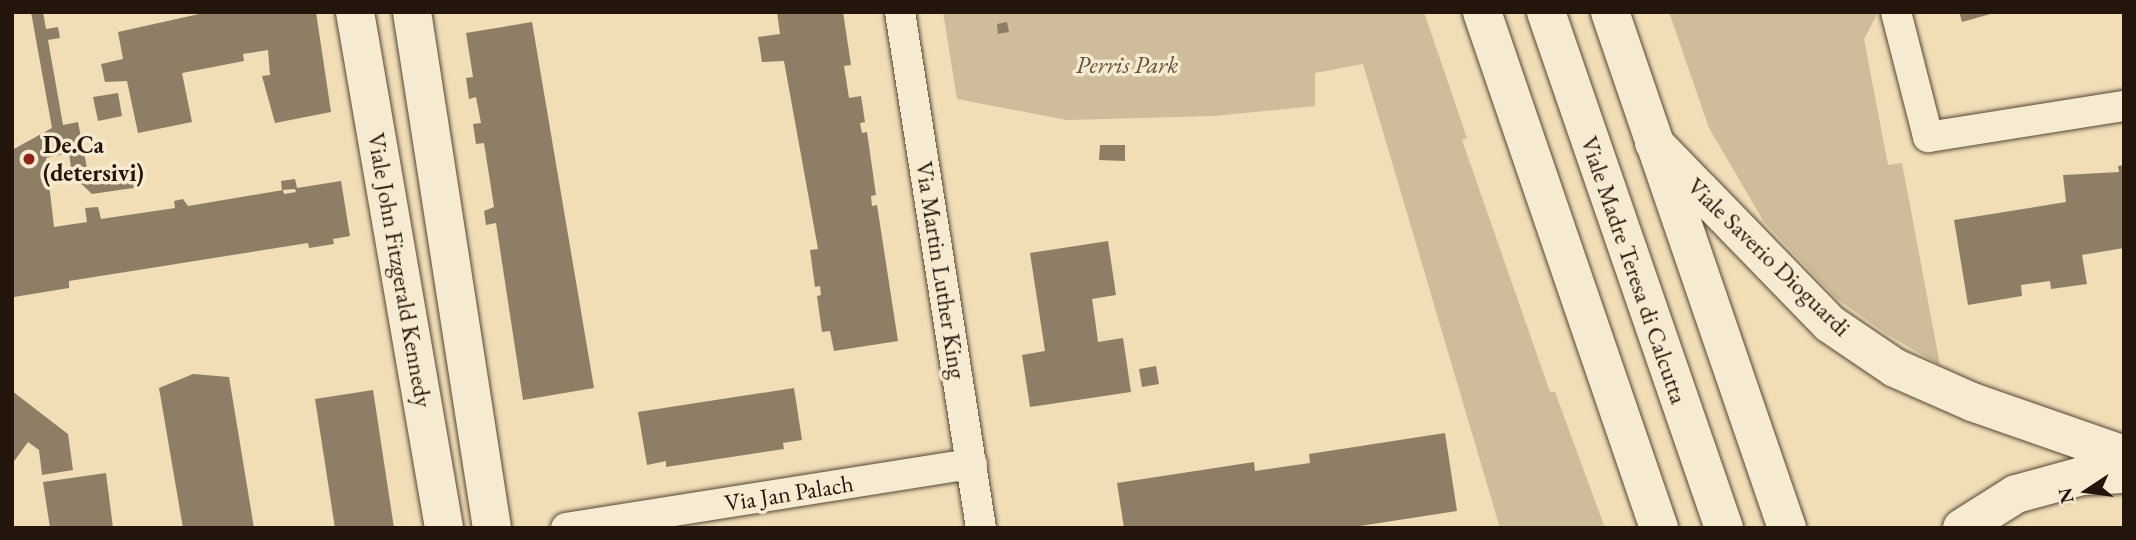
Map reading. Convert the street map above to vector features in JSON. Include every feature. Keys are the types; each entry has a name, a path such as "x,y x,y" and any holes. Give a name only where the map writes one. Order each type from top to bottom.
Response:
{"main road":[{"name":"Viale John Fitzgerald Kennedy","path":"355,12 444,528"},
{"name":"Viale John Fitzgerald Kennedy","path":"412,12 492,528"},
{"path":"1482,12 1659,528"},
{"name":"Viale Madre Teresa di Calcutta","path":"1546,12 1724,528"},
{"path":"1610,12 1787,528"},
{"name":"Viale Saverio Dioguardi","path":"1654,143 1830,324 1895,368 1972,402 2124,455"},
{"path":"1962,528 2016,494 2082,476 2124,474"}],"street":[{"name":"Via Martin Luther King","path":"900,12 981,528"},
{"path":"1896,12 1928,137 2124,106"},
{"name":"Via Jan Palach","path":"566,528 635,522 972,464"}],"green space":[{"name":"Perris Park","path":"943,12 1424,12 1467,138 1462,140 1550,392 1555,392 1605,528 1500,528 1363,64 1315,73 1315,106 1214,116 1067,120 957,99"},
{"path":"1669,12 1878,12 1864,39 1888,165 1902,163 1940,365 1885,333 1836,298 1764,222 1709,128"}],"building":[{"path":"31,12 43,12 46,29 58,27 60,38 48,40 63,125 78,122 87,168 95,175 137,170 140,187 92,194 72,175 69,153 46,158 54,227 87,222 85,208 98,207 101,219 175,208 174,201 183,199 188,206 283,190 284,194 296,192 295,189 282,190 281,181 295,179 297,188 341,181 350,236 333,239 334,244 309,248 308,243 69,281 69,288 14,297 12,150 52,128"},
{"path":"208,12 316,12 331,112 275,123 262,76 270,75 268,50 243,54 244,61 182,73 192,122 138,133 127,81 105,82 101,64 123,59 118,32"},
{"path":"777,12 843,12 851,65 844,66 849,98 861,96 865,122 860,123 862,133 867,132 876,195 871,196 872,206 877,205 898,341 834,351 830,331 822,332 817,296 821,295 820,286 815,287 810,250 818,249 784,61 762,62 758,37 780,34"},
{"path":"1959,12 1994,12 1994,13 1962,22"},
{"path":"532,22 594,388 523,400 496,223 486,225 484,211 494,207 484,143 476,144 473,124 481,123 476,97 469,99 466,78 473,77 466,33"},
{"path":"1007,22 1009,32 998,34 997,24"},
{"path":"118,93 122,116 98,121 93,97"},
{"path":"1100,145 1125,145 1125,161 1099,160"},
{"path":"2124,165 2124,248 2082,255 2087,284 2051,289 2050,281 2021,285 2022,296 1968,305 1954,220 2066,202 2063,175 2119,172 2118,166"},
{"path":"1108,241 1116,295 1092,299 1098,342 1123,338 1131,392 1030,407 1022,355 1045,351 1030,253"},
{"path":"1156,366 1159,384 1142,387 1139,369"},
{"path":"193,374 229,377 254,528 183,528 159,388"},
{"path":"794,388 802,440 783,443 784,449 666,467 666,461 647,465 638,412"},
{"path":"373,390 394,528 335,528 315,399"},
{"path":"12,391 68,434 73,470 42,475 39,450 28,442 12,464"},
{"path":"1445,433 1457,511 1347,528 1124,528 1117,483 1254,462 1255,471 1310,463 1309,454"},
{"path":"106,473 113,528 50,528 43,482"}],"place":[{"name":"De.Ca (detersivi)","path":"29,159"}]}
